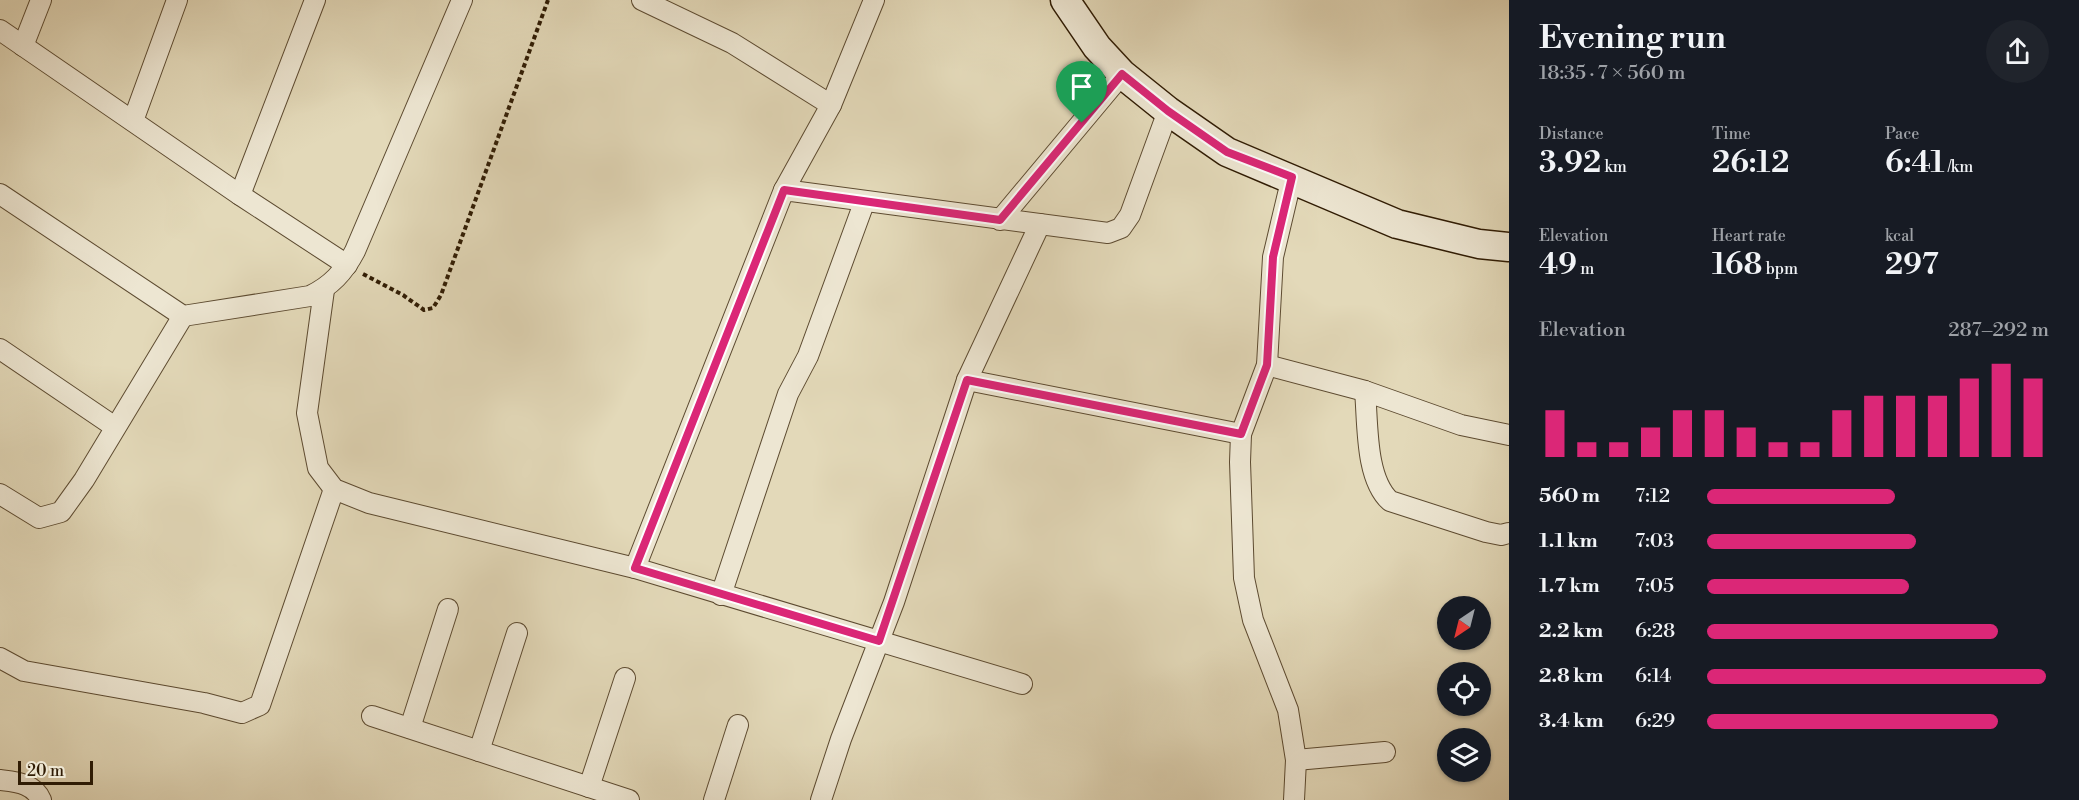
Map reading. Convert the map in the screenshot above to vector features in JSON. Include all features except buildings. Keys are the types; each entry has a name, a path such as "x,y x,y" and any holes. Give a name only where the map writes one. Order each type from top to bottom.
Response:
{"main road":[{"path":"1065,0 1096,47 1122,74 1168,111 1227,152 1292,177 1318,192 1397,224 1479,244 1509,247"}],"street":[{"path":"23,46 41,0"},
{"path":"133,121 177,0"},
{"path":"240,195 315,0"},
{"path":"0,194 183,316 287,302 324,290 347,265 370,221 462,0"},
{"path":"642,0 732,43 831,105"},
{"path":"635,568 784,190 831,105 874,0"},
{"path":"0,30 240,195 347,265"},
{"path":"1000,220 1122,74"},
{"path":"784,190 864,203 1108,233 1120,228 1130,215 1168,111"},
{"path":"1292,177 1273,257 1267,365 1241,434 1241,538 1244,578 1253,620 1288,711 1296,760 1294,800"},
{"path":"721,595 788,394 808,356 864,203"},
{"path":"821,800 841,739 879,641 967,380 1040,224"},
{"path":"324,290 307,413 318,468 334,489 369,503 635,568 1022,684"},
{"path":"0,494 39,518 61,512 84,480 183,316"},
{"path":"0,348 115,427"},
{"path":"1267,365 1365,390 1461,425 1509,435"},
{"path":"967,380 1241,434"},
{"path":"1365,390 1374,476 1382,493 1390,501 1486,532 1501,536 1509,533"},
{"path":"0,658 24,671 204,703 242,713 260,705 334,489"},
{"path":"410,728 448,609"},
{"path":"479,751 517,633"},
{"path":"594,792 625,678"},
{"path":"372,716 594,792 629,800"},
{"path":"714,800 738,725"},
{"path":"1296,760 1385,752"},
{"path":"0,780 30,786 38,792 41,800"}],"path":[{"path":"347,265 424,310 434,308 441,295 548,0"}],"route":[{"path":"1122,74 1168,111 1227,152 1292,177 1273,257 1267,365 1241,434 967,380 894,603 879,641 635,568 784,190 864,203 1000,220 1082,123 1122,74"}]}
